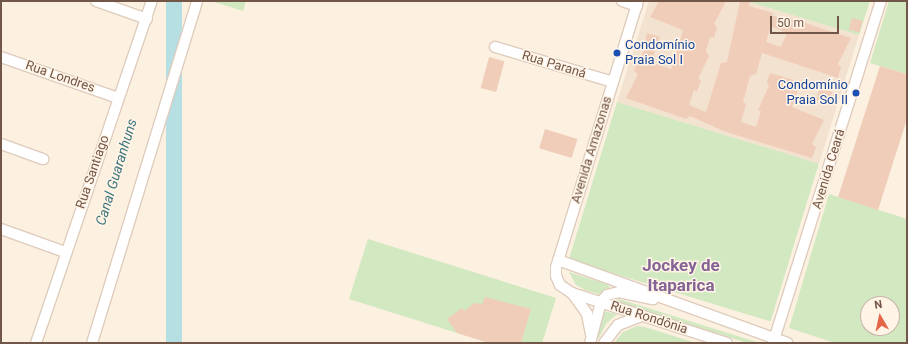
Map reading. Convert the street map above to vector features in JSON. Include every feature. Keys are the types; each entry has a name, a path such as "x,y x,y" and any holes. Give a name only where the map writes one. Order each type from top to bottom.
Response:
{"street":[{"path":"96,1 146,19"},
{"name":"Rua Santiago","path":"36,343 65,252 152,1"},
{"path":"92,343 197,1"},
{"path":"622,1 638,3"},
{"name":"Avenida Ceará","path":"774,340 881,1"},
{"name":"Avenida Amazonas","path":"591,341 587,314 572,293 558,281 558,260 638,3"},
{"name":"Rua Paraná","path":"495,47 613,82"},
{"name":"Rua Londres","path":"1,57 118,98"},
{"path":"1,144 43,159"},
{"path":"1,230 65,252"},
{"name":"Rua Rondônia","path":"558,260 688,306 774,340 787,343"},
{"path":"591,341 601,302 615,292 688,306"},
{"name":"Rua Rondônia","path":"572,293 727,343"},
{"path":"604,343 618,325 630,318 644,316"}],"shaded area":[{"path":"649,1 746,1 859,35 819,164 617,102"}],"green space":[{"path":"211,1 246,1 243,11"},
{"path":"746,1 870,1 859,35"},
{"path":"889,1 907,1 907,74 870,63"},
{"path":"617,102 819,164 771,321 569,260"},
{"path":"829,194 907,219 907,343 835,343 789,328"},
{"path":"368,239 556,298 542,343 489,343 349,299"},
{"path":"569,272 606,284 610,287 599,294 585,290 576,285"},
{"path":"619,299 760,343 747,343 613,301"},
{"path":"603,311 617,314 606,324 599,338 597,337"},
{"path":"637,326 645,327 696,343 614,343 623,332"}],"water":[{"path":"166,1 182,1 182,343 166,343"}],"building":[{"path":"659,1 726,1 714,24 717,27 714,38 710,37 706,51 709,56 698,79 701,80 697,92 694,90 689,105 706,112 721,63 727,62 740,1 750,1 749,6 773,13 772,16 790,18 851,38 838,64 841,67 838,78 762,53 756,74 750,76 743,102 746,104 741,122 756,127 761,111 758,110 769,86 767,82 770,73 801,82 792,107 824,120 812,144 816,147 812,158 726,132 690,116 686,119 626,98 638,74 634,71 638,60 641,61 647,33 660,37 651,62 671,69 683,30 650,17","holes":["771,26 787,33 781,47 766,42"]},
{"path":"852,18 863,21 860,32 849,30"},
{"path":"489,57 504,61 496,92 481,88"},
{"path":"880,66 907,74 907,119 878,210 838,197"},
{"path":"820,88 832,92 828,104 816,100"},
{"path":"545,129 578,139 572,158 539,148"},
{"path":"485,297 531,309 521,343 489,343 457,333 447,319 462,308 465,311 474,303 482,304"}],"place":[{"name":"Condomínio Praia Sol I","path":"617,53"},
{"name":"Condomínio Praia Sol II","path":"856,93"}],"district":[{"name":"Jockey de Itaparica","path":"681,276"}],"water label":[{"name":"Canal Guaranhuns","path":"116,172"}]}
